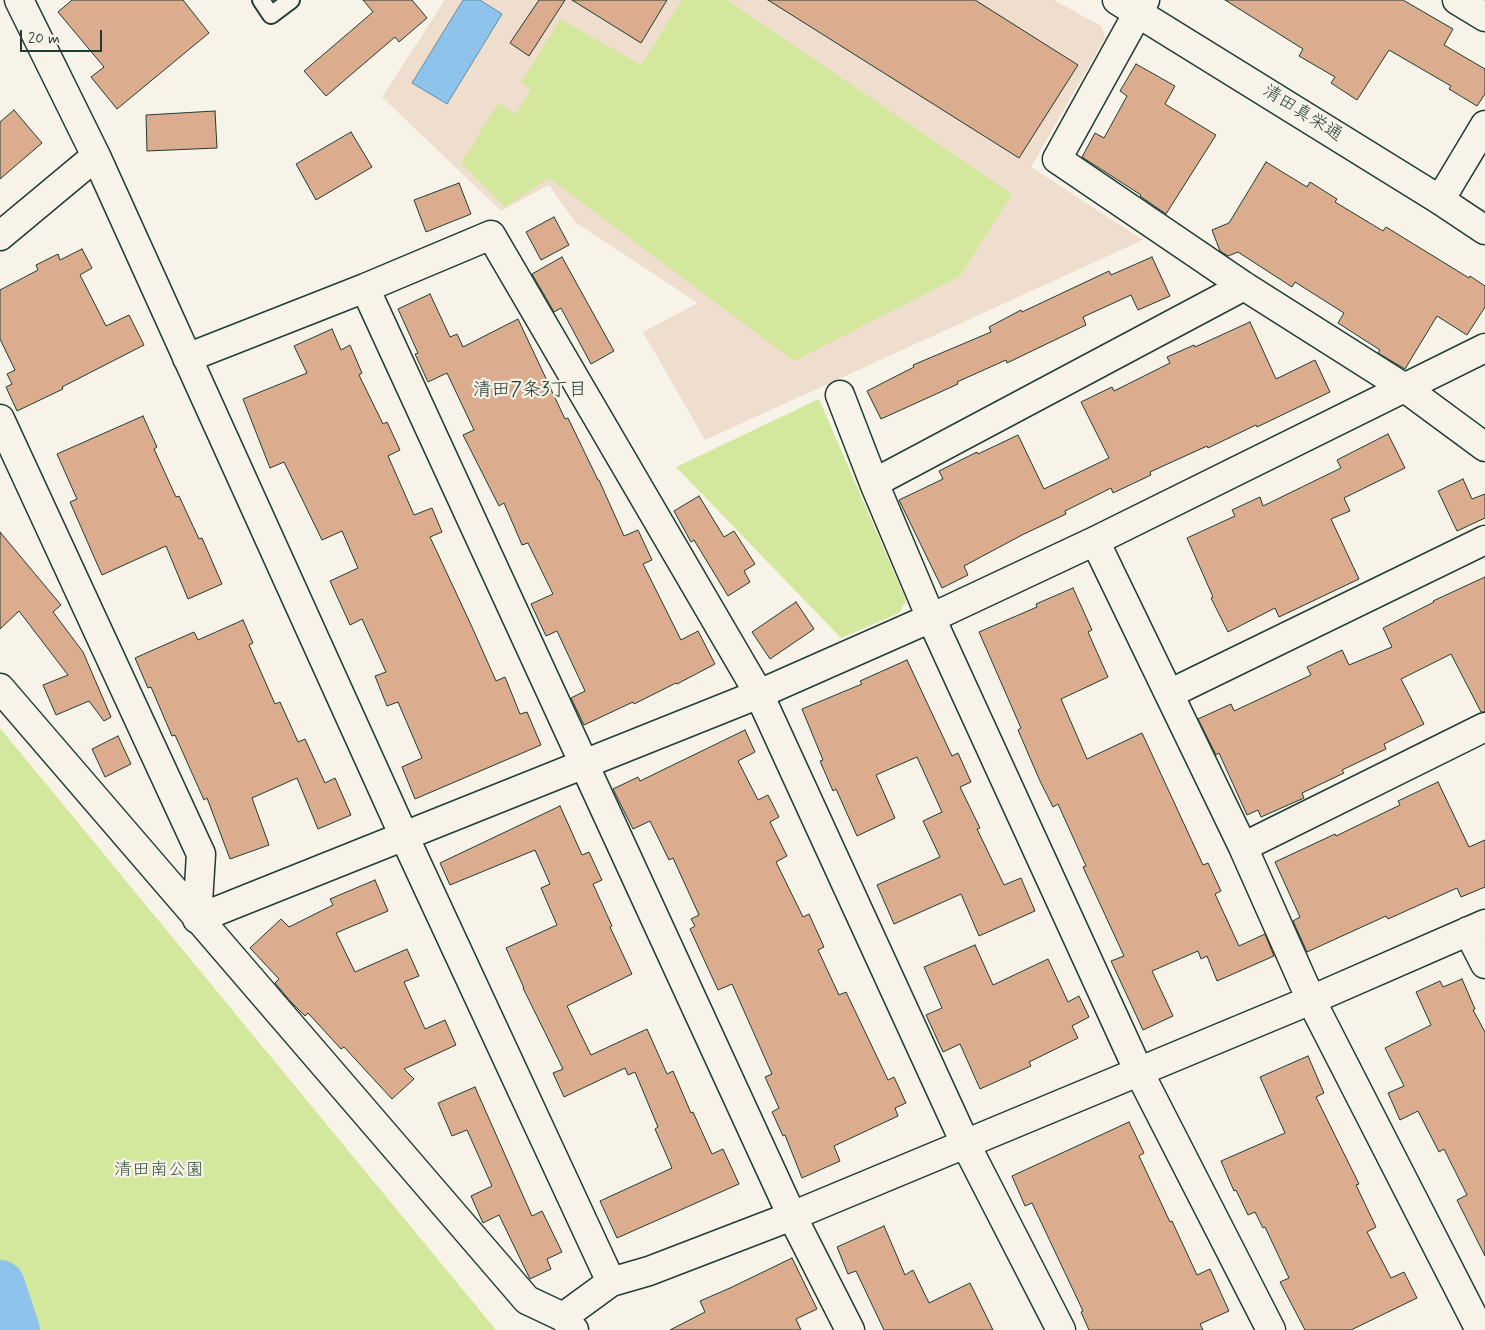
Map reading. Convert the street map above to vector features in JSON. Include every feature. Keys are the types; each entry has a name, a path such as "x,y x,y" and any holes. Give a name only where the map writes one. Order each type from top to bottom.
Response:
{"street":[{"path":"19,0 96,156 404,836 611,1282"},
{"path":"1457,0 1485,18"},
{"path":"1134,4 1057,159 1244,286 1405,388 1485,447"},
{"name":"清田真栄通","path":"1134,4 1485,230"},
{"path":"1440,200 1485,124"},
{"path":"0,236 96,156"},
{"path":"187,358 365,288 491,235 759,694 965,1144 1061,1330"},
{"path":"874,483 1244,286"},
{"path":"365,288 792,1216 850,1330"},
{"path":"198,918 759,694 931,618 1095,541 1485,348"},
{"path":"840,395 874,483 931,618 1139,1072 1271,1330"},
{"path":"0,419 201,854 198,918"},
{"path":"1169,694 1485,540"},
{"path":"1095,541 1243,848 1311,1000 1480,1330"},
{"path":"0,688 527,1300 569,1324 611,1282 649,1271 792,1216 1311,1000 1477,928 1485,964"},
{"path":"1243,848 1485,728"}],"lane":[{"path":"261,0 271,15 291,0"}],"shaded area":[{"path":"445,0 1054,0 1101,26 1105,38 1031,167 1143,240 705,440 643,332 698,303 575,222 549,185 501,211 382,97"}],"green space":[{"path":"682,0 727,0 1012,194 960,276 794,361 549,178 505,207 461,163 498,103 516,114 531,89 521,83 560,19 641,65"},
{"path":"819,399 906,600 899,613 841,638 676,467"},
{"name":"清田南公園","path":"0,728 496,1330 0,1330"}],"water":[{"path":"463,0 480,0 502,14 447,104 412,83"}],"building":[{"path":"72,0 183,0 209,33 117,109 91,77 104,67 58,12"},
{"path":"363,0 412,0 427,18 399,42 395,37 326,96 304,71 373,12"},
{"path":"539,0 565,0 529,56 510,43"},
{"path":"572,0 667,0 641,43"},
{"path":"768,0 975,0 1078,65 1019,158"},
{"path":"1225,0 1403,0 1453,29 1444,45 1485,69 1485,94 1477,106 1449,89 1451,86 1389,50 1357,100 1331,83 1335,77 1299,56 1303,49"},
{"path":"1136,64 1175,86 1165,104 1216,135 1166,214 1141,195 1082,157 1095,133 1104,138 1127,96 1120,91"},
{"path":"14,110 42,143 0,179 0,122"},
{"path":"215,111 217,148 147,151 146,115"},
{"path":"351,132 372,167 316,200 296,164"},
{"path":"1266,162 1307,187 1310,182 1337,199 1335,202 1383,231 1386,227 1485,286 1485,307 1467,335 1437,316 1405,369 1378,353 1380,350 1338,323 1344,313 1295,282 1292,287 1238,252 1228,256 1220,251 1212,230 1229,223"},
{"path":"459,183 471,214 426,232 414,200"},
{"path":"554,217 569,245 541,260 526,232"},
{"path":"82,249 92,268 80,275 106,326 129,315 144,345 62,387 63,389 17,411 6,387 12,384 7,374 15,370 0,339 0,290 38,270 36,265 58,254 60,260"},
{"path":"562,257 614,351 591,364 561,308 554,312 532,274"},
{"path":"1152,257 1170,296 1138,310 1131,295 1083,317 1086,325 1007,363 1006,360 957,382 958,384 881,419 867,391 914,367 913,365 991,332 989,327 1021,310 1022,312 1109,271 1111,275"},
{"path":"430,294 450,337 457,334 463,347 518,319 565,419 568,418 599,480 624,536 638,530 652,560 643,564 681,640 698,631 715,664 677,684 584,725 571,698 585,691 557,631 546,636 531,604 553,594 528,543 522,545 504,503 499,506 463,435 474,430 447,373 428,382 415,354 418,353 398,309"},
{"path":"1250,322 1276,379 1315,360 1330,392 1257,427 1256,425 1208,448 1207,446 1150,472 1151,475 1113,493 1111,488 1065,511 1066,514 964,566 968,575 942,588 899,500 943,479 939,471 977,452 978,454 1018,435 1044,489 1109,458 1081,402 1112,387 1114,391 1170,363 1167,357 1194,345 1195,347"},
{"path":"332,329 341,350 350,345 362,373 359,375 383,424 387,422 400,450 388,456 414,515 432,508 442,532 430,537 496,681 505,677 520,714 527,712 541,745 415,799 402,767 422,758 398,702 387,706 375,676 386,672 362,619 350,625 330,581 358,568 342,531 322,540 284,462 270,468 243,399 307,373 294,346"},
{"path":"143,416 157,447 154,449 176,497 179,496 199,539 202,538 222,584 188,599 166,546 102,575 70,502 77,499 57,454"},
{"path":"1388,434 1405,468 1344,498 1350,511 1331,519 1359,579 1279,617 1275,608 1228,632 1211,598 1213,597 1187,538 1235,516 1232,510 1260,497 1263,506 1341,468 1337,460"},
{"path":"1463,479 1472,499 1485,494 1485,518 1457,531 1438,491"},
{"path":"699,496 724,537 734,531 755,564 744,571 750,582 728,596 694,540 691,542 674,511"},
{"path":"0,532 61,605 53,612 83,652 111,717 104,721 89,701 56,715 43,685 68,675 19,611 0,629"},
{"path":"1485,577 1485,712 1481,712 1451,654 1401,679 1424,724 1384,744 1386,749 1342,770 1344,773 1302,793 1304,798 1261,817 1258,810 1247,815 1219,753 1216,755 1198,719 1231,704 1234,711 1311,675 1307,667 1342,650 1349,665 1392,647 1383,628 1433,601"},
{"path":"1073,588 1092,630 1088,632 1108,677 1061,699 1087,759 1142,733 1203,865 1208,863 1221,891 1215,894 1239,946 1265,934 1274,956 1217,981 1207,956 1201,959 1198,951 1152,971 1173,1016 1143,1030 1111,961 1124,956 1083,867 1086,866 1058,804 1053,807 1040,781 1018,730 1021,728 979,632 1037,607 1036,604"},
{"path":"796,602 814,629 770,659 752,632"},
{"path":"243,620 253,643 249,645 275,704 280,702 298,742 305,739 325,783 335,778 351,815 318,829 297,778 252,798 269,845 230,859 207,798 204,800 175,735 172,736 151,687 148,688 135,658 194,632 198,640"},
{"path":"907,660 952,756 958,753 971,782 960,787 980,828 977,829 1004,885 1021,878 1035,911 979,936 961,894 894,924 877,885 940,857 923,821 942,812 917,757 876,775 895,818 857,836 836,789 833,791 820,761 823,760 802,709 862,684 860,681"},
{"path":"745,730 755,752 738,761 758,800 768,795 779,817 770,822 787,856 776,862 803,917 809,914 824,947 818,950 839,995 846,992 888,1080 894,1077 906,1103 895,1108 898,1116 834,1146 840,1161 802,1178 785,1135 783,1136 772,1112 779,1108 765,1077 772,1074 732,984 718,990 690,929 695,926 691,919 699,915 673,858 669,860 650,821 633,829 613,789 638,777 640,781"},
{"path":"118,736 131,764 105,777 92,749"},
{"path":"1438,782 1469,847 1485,840 1485,887 1461,897 1457,888 1388,919 1386,916 1307,952 1293,921 1300,917 1275,862 1335,834 1336,836 1400,805 1398,801"},
{"path":"560,806 582,855 589,852 602,880 593,884 632,974 567,1006 591,1055 647,1029 667,1074 673,1071 691,1113 693,1112 712,1154 723,1149 739,1184 617,1238 600,1201 672,1168 655,1129 658,1127 635,1072 628,1075 625,1068 564,1097 553,1073 563,1069 523,988 506,948 557,925 541,888 550,884 535,850 450,885 440,863"},
{"path":"375,880 388,911 336,933 355,972 407,949 419,976 404,982 425,1029 445,1020 456,1045 404,1069 414,1079 392,1099 344,1047 341,1049 308,1013 305,1016 291,1002 275,983 279,979 250,948 281,919 289,927 333,905 330,899"},
{"path":"975,945 993,985 1048,959 1068,1002 1079,996 1089,1017 1072,1026 1078,1038 1029,1062 1031,1066 980,1089 960,1044 943,1052 926,1015 942,1008 924,967"},
{"path":"1462,979 1475,1009 1473,1010 1485,1032 1485,1256 1457,1200 1467,1195 1444,1149 1439,1152 1418,1111 1400,1120 1388,1093 1404,1086 1385,1048 1431,1025 1416,992 1440,981 1443,987"},
{"path":"1308,1056 1324,1093 1316,1097 1359,1184 1356,1185 1376,1227 1367,1232 1391,1278 1404,1272 1417,1298 1351,1330 1305,1330 1280,1282 1289,1278 1265,1227 1263,1228 1255,1212 1248,1215 1236,1190 1234,1191 1221,1161 1285,1133 1260,1077"},
{"path":"475,1087 532,1216 542,1211 562,1252 547,1259 551,1269 530,1279 499,1215 483,1223 471,1196 492,1186 467,1130 452,1136 438,1103"},
{"path":"1129,1122 1144,1153 1139,1156 1197,1275 1210,1269 1229,1311 1200,1324 1203,1330 1089,1330 1081,1312 1083,1311 1032,1203 1025,1206 1012,1176"},
{"path":"884,1226 905,1275 913,1270 929,1303 970,1283 993,1330 884,1330 856,1271 848,1274 837,1247"},
{"path":"792,1258 817,1309 796,1319 801,1330 670,1330 705,1312 700,1301"}],"waterway":[{"path":"0,1285 15,1330"}],"district":[{"name":"清田7条3丁目","path":"530,391"}]}
